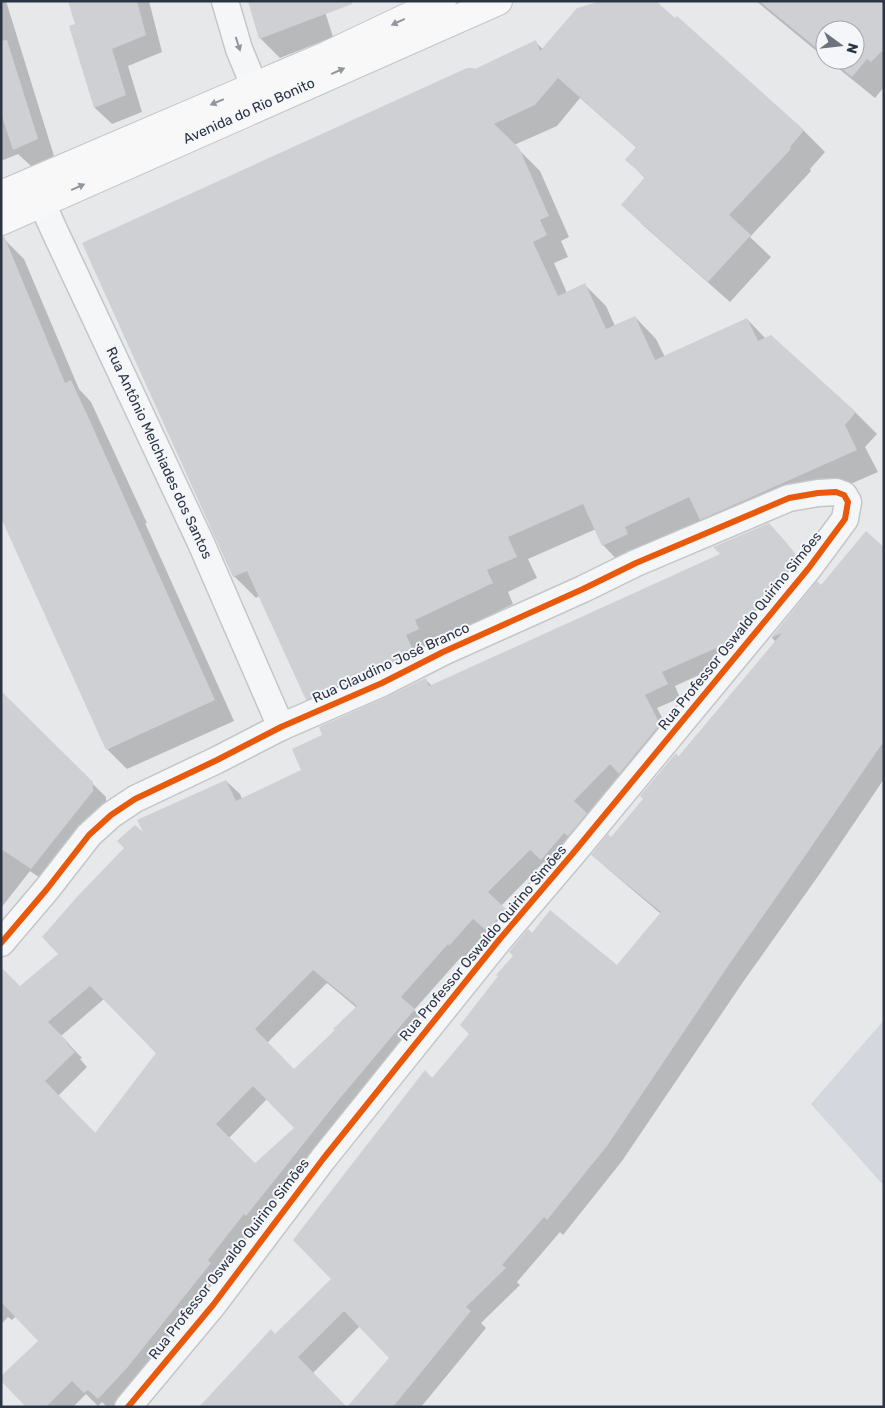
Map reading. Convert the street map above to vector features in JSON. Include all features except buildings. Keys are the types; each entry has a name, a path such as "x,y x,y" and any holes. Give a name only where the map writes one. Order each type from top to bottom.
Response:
{"main road":[{"name":"Avenida do Rio Bonito","path":"259,95 328,55 442,1"},
{"name":"Avenida do Rio Bonito","path":"1,221 39,191 259,95 498,1"},
{"name":"Avenida do Rio Bonito","path":"1,195 39,191"}],"street":[{"path":"225,1 239,48 259,95"},
{"name":"Rua Antônio Melchiades dos Santos","path":"39,191 201,543 281,727"},
{"name":"Rua Claudino José Branco","path":"1,943 47,889 89,835 135,799 281,727 382,683 443,652 636,563 790,498 836,492 844,495"},
{"name":"Rua Professor Oswaldo Quirino Simões","path":"128,1407 213,1305 323,1159 499,940 808,569 845,519 848,502 844,495"}],"shaded area":[{"path":"884,1020 884,1186 811,1104"}],"cycle path":[{"path":"1,943 47,889 89,835 111,815 135,799 281,727 382,683 443,652 636,563 789,498 836,492 844,495 848,502 845,519 808,569 499,940 323,1159 213,1305 128,1407"}]}
